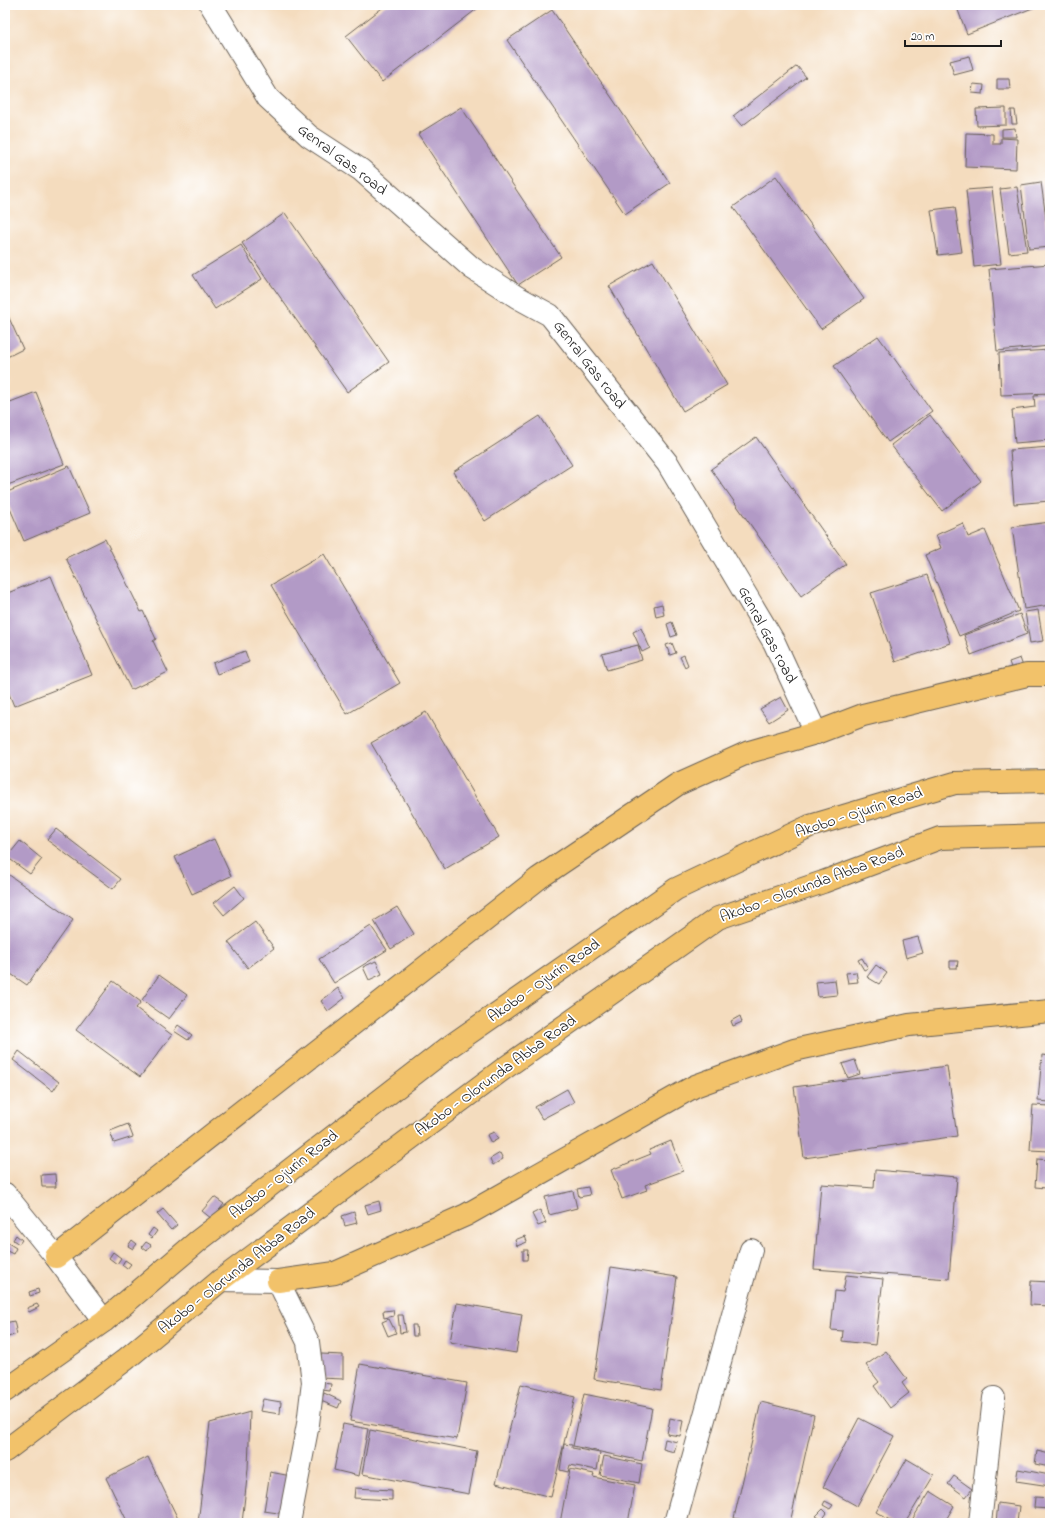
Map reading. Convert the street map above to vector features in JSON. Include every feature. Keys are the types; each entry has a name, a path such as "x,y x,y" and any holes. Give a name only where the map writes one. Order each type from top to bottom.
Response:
{"main road":[{"path":"56,1257 539,878 678,784 749,752 816,733 863,715 1027,675 1050,675"},
{"name":"Akobo - Ojurin Road","path":"104,1321 198,1241 449,1047 676,889 810,826 956,783 1050,781"},
{"name":"Akobo - Olorunda Abba Road","path":"5,1451 125,1360 221,1280 502,1070 718,918 940,838 1050,835"},
{"path":"278,1281 335,1273 466,1215 695,1086 794,1050 909,1025 1050,1011"},
{"path":"5,1391 104,1321"}],"street":[{"name":"Genral Gas road","path":"211,5 268,98 309,136 361,170 472,268 550,315 668,464 774,642 816,733"},
{"path":"5,1194 56,1257 104,1321"},
{"path":"675,1523 751,1250"},
{"path":"221,1280 278,1281 308,1342 313,1382 308,1424 289,1523"},
{"path":"980,1523 994,1398"}],"building":[{"path":"386,5 482,5 382,82 346,36"},
{"path":"956,5 1034,5 1035,7 967,34"},
{"path":"552,10 670,183 625,214 507,40"},
{"path":"969,56 973,70 954,75 950,61"},
{"path":"797,66 806,77 742,126 733,116"},
{"path":"997,79 1009,79 1010,89 997,89"},
{"path":"973,84 984,85 983,94 972,93"},
{"path":"461,107 561,257 518,285 418,134"},
{"path":"1006,108 1006,125 977,126 976,109"},
{"path":"1011,110 1015,110 1017,124 1012,124"},
{"path":"1015,128 1016,137 1002,137 1002,129"},
{"path":"966,133 993,134 993,144 1001,144 1001,138 1017,139 1016,169 965,167"},
{"path":"776,176 864,299 821,329 733,207"},
{"path":"1041,182 1050,247 1029,249 1021,185"},
{"path":"1017,187 1027,251 1009,253 1000,189"},
{"path":"992,188 1001,264 974,267 966,190"},
{"path":"955,207 962,252 938,255 931,210"},
{"path":"285,213 389,362 347,392 242,243"},
{"path":"241,245 262,279 215,309 193,275"},
{"path":"653,261 727,385 683,411 609,286"},
{"path":"1050,264 1050,346 997,351 989,269"},
{"path":"5,309 23,349 5,358"},
{"path":"878,336 932,411 888,442 834,366"},
{"path":"1050,350 1050,393 1001,395 999,353"},
{"path":"36,392 64,464 5,486 5,404"},
{"path":"1050,395 1050,440 1015,443 1012,410 1035,407 1034,396"},
{"path":"930,415 981,481 942,511 891,445"},
{"path":"540,416 572,465 485,521 453,472"},
{"path":"756,437 846,564 801,596 711,469"},
{"path":"1050,447 1050,501 1014,504 1010,450"},
{"path":"69,466 90,513 24,541 5,497 5,493"},
{"path":"1050,522 1050,605 1024,609 1012,527"},
{"path":"963,523 968,537 985,530 1019,611 959,636 925,555 941,548 936,535"},
{"path":"105,539 141,612 143,611 156,639 153,641 168,672 131,690 66,558"},
{"path":"324,554 400,683 347,714 271,585"},
{"path":"927,575 950,643 895,662 871,593"},
{"path":"51,576 92,675 14,706 5,684 5,594"},
{"path":"662,604 664,615 656,617 654,606"},
{"path":"1038,610 1043,641 1030,643 1025,612"},
{"path":"1020,614 1027,634 971,655 964,635"},
{"path":"672,622 677,635 671,637 667,624"},
{"path":"641,628 650,648 642,652 633,632"},
{"path":"672,643 676,653 670,655 666,645"},
{"path":"638,645 642,660 607,670 602,654"},
{"path":"245,651 249,662 217,674 213,663"},
{"path":"684,655 688,665 685,667 680,657"},
{"path":"1020,658 1025,672 1014,676 1009,662"},
{"path":"781,697 788,710 769,722 760,709"},
{"path":"426,712 499,837 445,869 371,743"},
{"path":"56,829 121,879 113,889 47,840"},
{"path":"214,839 231,876 192,894 175,857"},
{"path":"20,841 42,859 30,874 7,857"},
{"path":"5,872 73,920 27,985 5,970"},
{"path":"235,886 244,898 224,915 214,903"},
{"path":"397,907 414,934 391,949 374,921"},
{"path":"255,922 274,948 248,968 228,942"},
{"path":"371,926 387,950 334,983 319,959"},
{"path":"918,937 923,953 906,958 902,941"},
{"path":"862,958 868,968 864,970 858,960"},
{"path":"376,961 382,974 369,980 363,967"},
{"path":"950,961 958,961 957,968 950,968"},
{"path":"876,965 887,973 879,984 867,977"},
{"path":"856,972 858,982 848,983 846,973"},
{"path":"159,975 187,995 169,1019 142,1000"},
{"path":"835,980 837,995 818,997 816,982"},
{"path":"113,981 141,1002 136,1008 172,1035 140,1077 76,1030"},
{"path":"338,988 345,998 328,1011 321,1001"},
{"path":"740,1016 742,1022 733,1026 731,1021"},
{"path":"178,1025 192,1035 188,1040 174,1031"},
{"path":"19,1051 59,1082 53,1091 13,1060"},
{"path":"1042,1055 1050,1056 1050,1102 1038,1101"},
{"path":"855,1060 860,1074 848,1078 842,1064"},
{"path":"947,1066 957,1136 804,1158 794,1087"},
{"path":"567,1089 574,1102 542,1119 535,1107"},
{"path":"1033,1105 1050,1106 1050,1151 1030,1150"},
{"path":"128,1124 133,1137 114,1143 110,1131"},
{"path":"494,1132 498,1139 491,1143 487,1135"},
{"path":"671,1141 683,1171 645,1185 647,1190 622,1199 611,1170 651,1154 649,1150"},
{"path":"500,1153 503,1159 493,1165 490,1159"},
{"path":"1037,1159 1049,1160 1046,1188 1035,1187"},
{"path":"875,1170 957,1177 949,1279 814,1269 821,1184 874,1188"},
{"path":"55,1174 56,1187 42,1187 41,1175"},
{"path":"588,1187 590,1195 579,1197 577,1189"},
{"path":"573,1191 577,1208 549,1215 545,1197"},
{"path":"214,1197 224,1204 212,1219 202,1211"},
{"path":"379,1201 381,1210 368,1214 365,1205"},
{"path":"163,1209 177,1225 171,1230 157,1214"},
{"path":"540,1210 546,1223 538,1226 532,1214"},
{"path":"354,1212 357,1223 345,1226 342,1216"},
{"path":"153,1228 157,1231 152,1238 148,1235"},
{"path":"16,1235 22,1240 19,1244 13,1240"},
{"path":"525,1236 527,1242 517,1246 515,1240"},
{"path":"132,1240 137,1244 133,1249 128,1246"},
{"path":"146,1242 151,1245 147,1251 142,1247"},
{"path":"8,1243 16,1248 13,1254 5,1250"},
{"path":"523,1250 528,1250 527,1260 523,1260"},
{"path":"113,1252 121,1258 117,1264 109,1258"},
{"path":"125,1260 131,1264 127,1269 122,1265"},
{"path":"611,1267 677,1277 661,1390 594,1379"},
{"path":"846,1275 883,1279 875,1345 842,1341 843,1331 831,1330 835,1291 843,1292"},
{"path":"1031,1281 1050,1282 1050,1306 1030,1305"},
{"path":"38,1289 39,1293 30,1296 29,1292"},
{"path":"457,1303 522,1314 516,1353 450,1342"},
{"path":"37,1304 39,1307 29,1312 27,1308"},
{"path":"393,1310 394,1316 384,1318 383,1311"},
{"path":"398,1315 403,1315 406,1332 400,1333"},
{"path":"389,1319 396,1333 388,1336 382,1322"},
{"path":"14,1321 17,1334 8,1337 5,1323"},
{"path":"412,1325 416,1325 417,1336 413,1336"},
{"path":"886,1351 907,1379 902,1383 909,1393 890,1408 874,1386 879,1382 866,1365"},
{"path":"321,1354 343,1355 343,1379 320,1378"},
{"path":"360,1364 467,1383 457,1439 350,1421"},
{"path":"322,1383 331,1384 330,1391 322,1390"},
{"path":"521,1384 575,1397 551,1497 496,1483"},
{"path":"324,1393 341,1401 338,1408 321,1401"},
{"path":"584,1394 652,1408 642,1461 573,1446"},
{"path":"263,1399 281,1402 280,1414 260,1411"},
{"path":"761,1402 814,1415 790,1523 755,1523 734,1518"},
{"path":"250,1412 248,1469 242,1523 198,1523 210,1423"},
{"path":"670,1418 683,1421 680,1436 667,1434"},
{"path":"859,1418 894,1436 857,1506 823,1487"},
{"path":"343,1424 368,1429 359,1476 334,1470"},
{"path":"370,1430 477,1451 469,1494 362,1474"},
{"path":"665,1439 677,1442 674,1452 663,1449"},
{"path":"564,1444 572,1445 572,1448 600,1453 597,1470 570,1465 568,1472 560,1470"},
{"path":"1037,1451 1050,1454 1050,1467 1035,1464"},
{"path":"604,1456 642,1464 639,1483 600,1475"},
{"path":"148,1457 180,1523 128,1523 106,1478"},
{"path":"907,1459 934,1475 905,1523 895,1523 876,1512"},
{"path":"570,1469 594,1474 593,1477 635,1485 628,1523 560,1523"},
{"path":"1018,1469 1050,1475 1050,1486 1016,1481"},
{"path":"270,1472 291,1476 285,1514 264,1511"},
{"path":"954,1476 972,1489 966,1497 948,1484"},
{"path":"355,1488 392,1490 392,1500 354,1498"},
{"path":"930,1491 954,1506 944,1523 910,1523"},
{"path":"1035,1497 1050,1498 1050,1509 1034,1508"},
{"path":"825,1501 833,1505 830,1509 823,1505"},
{"path":"998,1503 1019,1506 1017,1523 996,1523"},
{"path":"823,1509 827,1513 822,1520 816,1516"}]}
